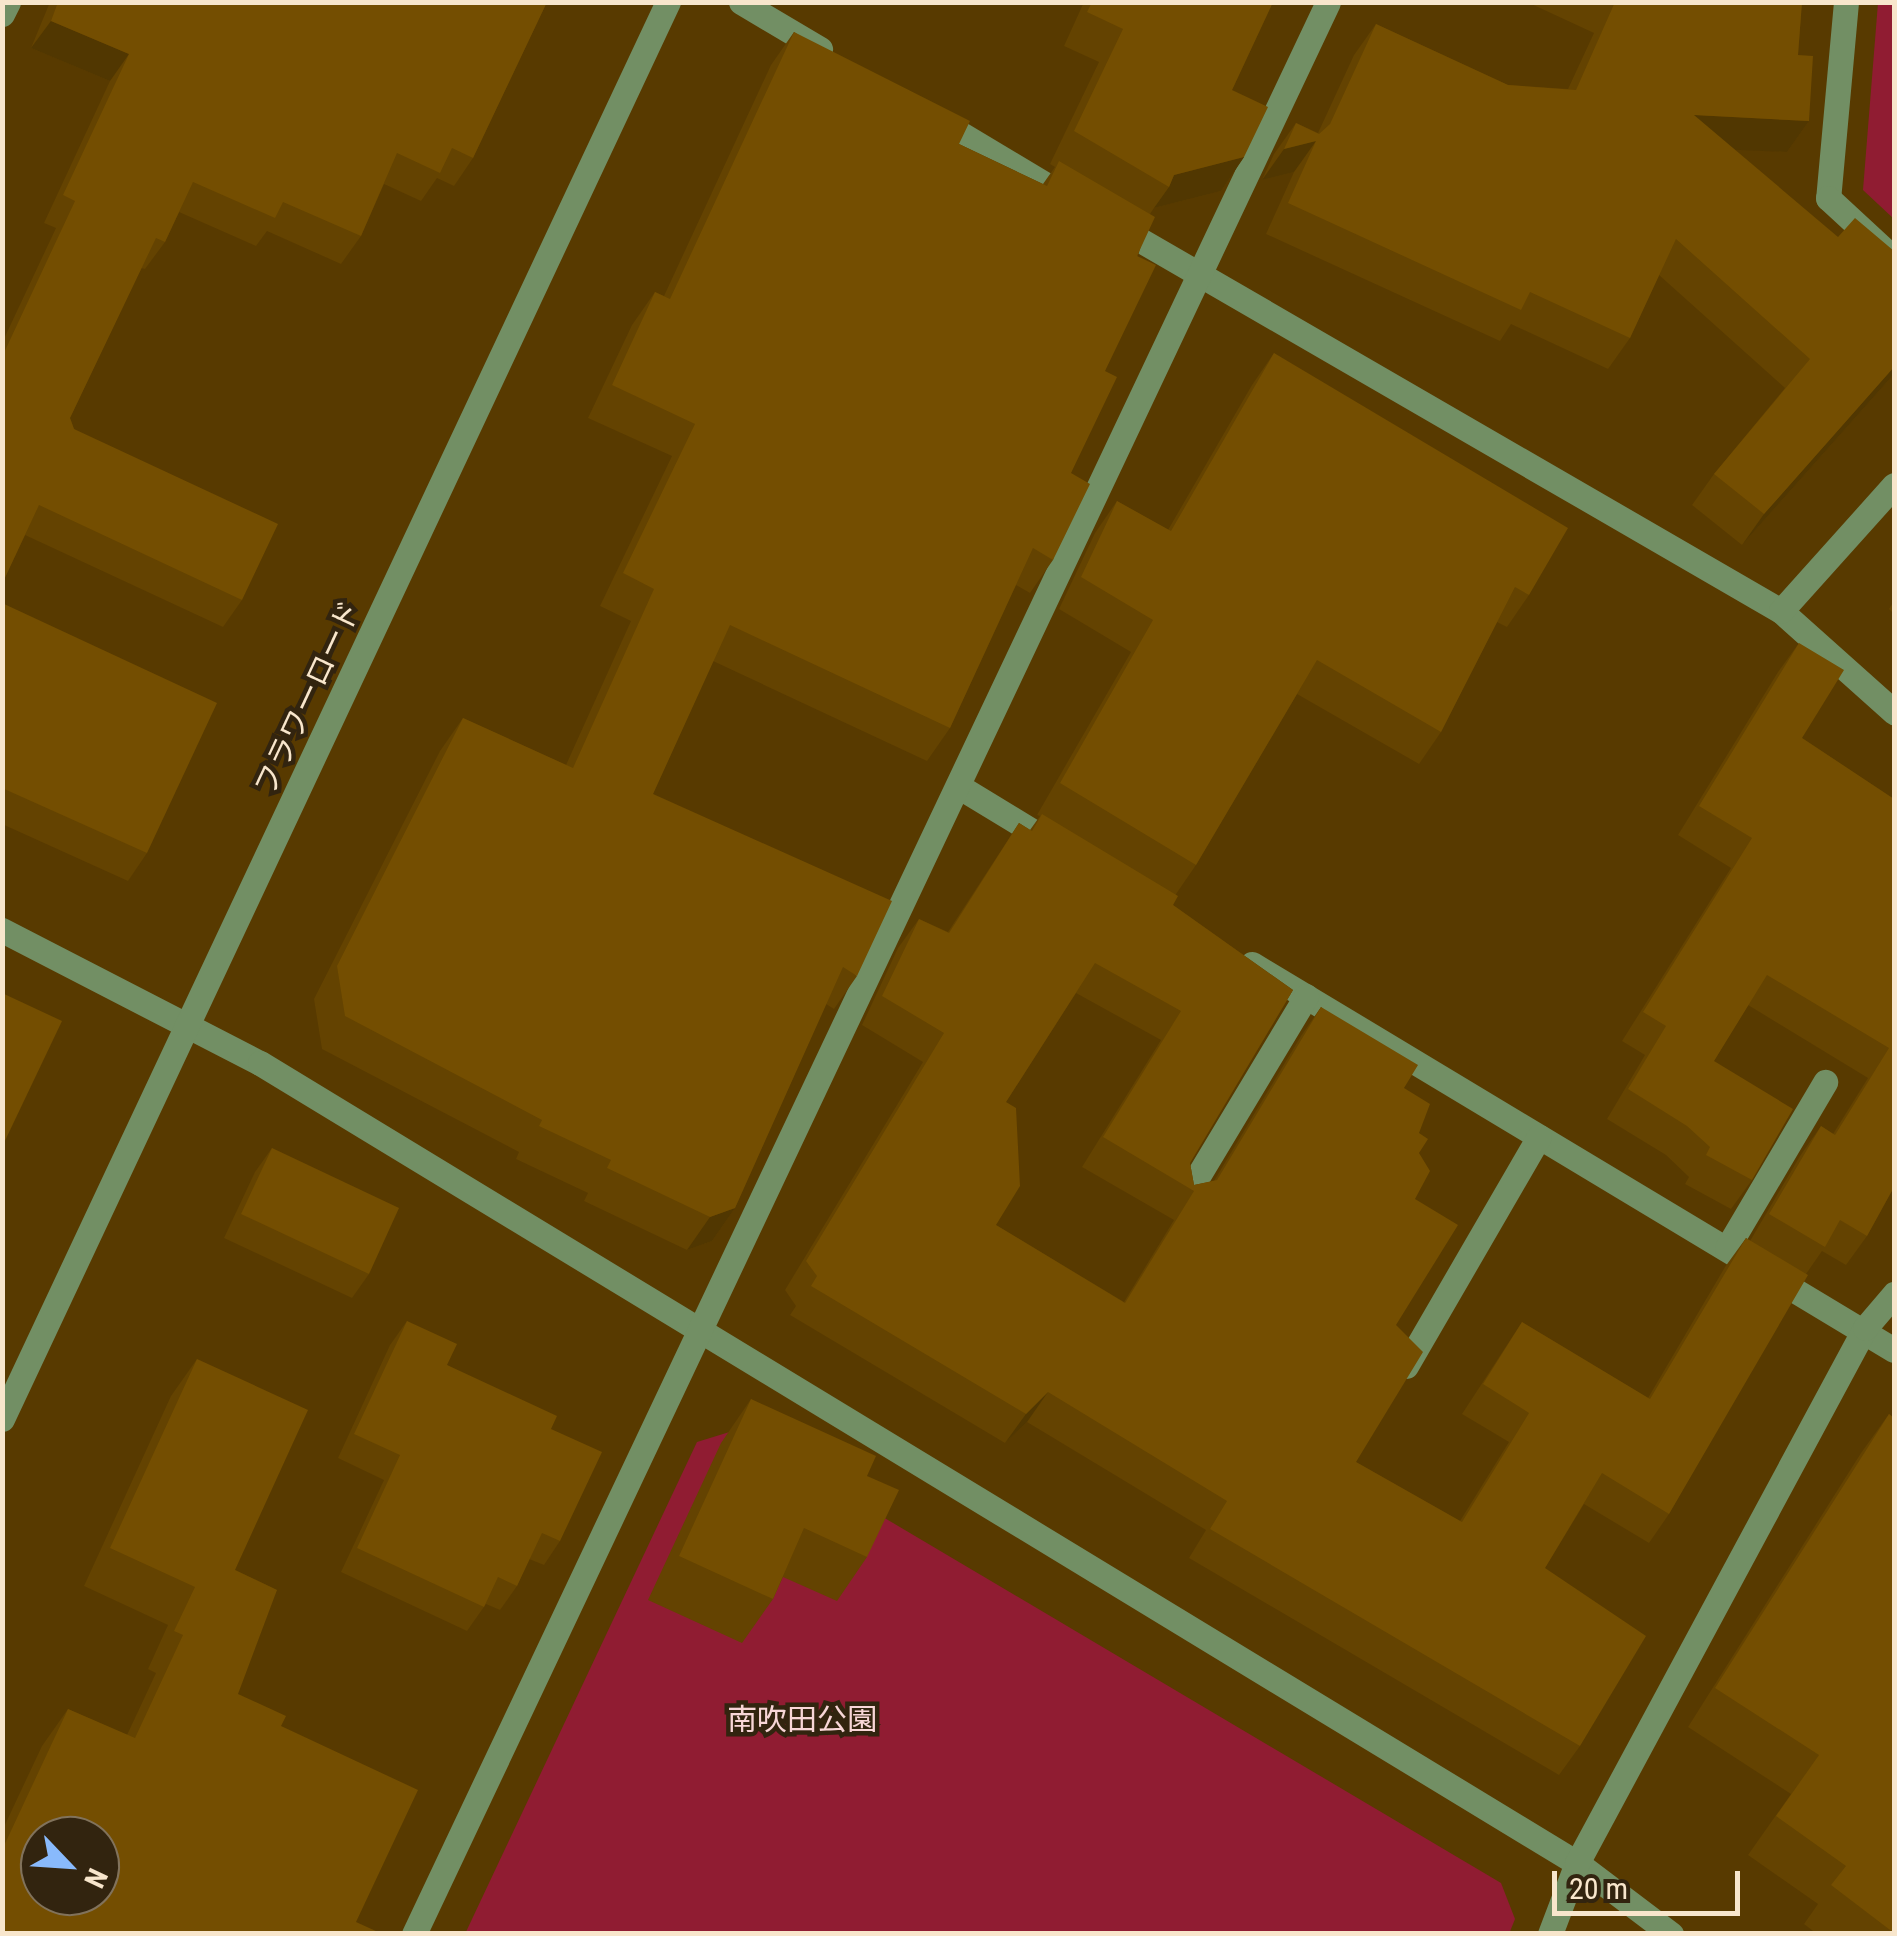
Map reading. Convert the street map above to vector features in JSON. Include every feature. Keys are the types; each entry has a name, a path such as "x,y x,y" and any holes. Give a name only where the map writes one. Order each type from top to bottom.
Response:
{"street":[{"path":"2,14 8,2"},
{"name":"フラワーロード","path":"2,1419 192,1024 668,2"},
{"path":"741,2 842,63"},
{"path":"414,1934 697,1330 963,789 1328,2"},
{"path":"1846,2 1828,198 1894,259"},
{"path":"908,102 1200,276 1780,611 1894,712"},
{"path":"1780,611 1894,485"},
{"path":"963,789 1077,858"},
{"path":"2,930 192,1024 1577,1864 1671,1934"},
{"path":"1224,947 1865,1328 1894,1350"},
{"path":"1183,1201 1306,996"},
{"path":"1727,1248 1825,1082"},
{"path":"1406,1366 1539,1137"},
{"path":"1550,1934 1577,1864 1865,1328 1894,1294"}],"green space":[{"path":"1878,3 1894,3 1894,219 1863,190"},
{"name":"南吹田公園","path":"736,1430 1501,1883 1515,1919 1509,1934 465,1934 697,1442"}],"building":[{"path":"58,2 547,2 473,158 452,148 440,173 397,153 361,236 283,202 275,218 193,182 165,242 156,238 70,418 74,429 278,524 242,600 39,505 2,584 2,357 75,201 63,195 129,54 51,21"},
{"path":"1092,2 1273,2 1232,90 1268,107 1244,157 1174,175 1169,187 1074,131 1123,29 1087,12"},
{"path":"1615,2 1802,2 1798,55 1813,56 1809,121 1694,115 1838,237 1855,218 1894,251 1894,367 1764,514 1714,474 1810,359 1676,239 1630,338 1530,292 1521,310 1288,203 1316,141 1284,149 1296,123 1319,134 1330,124 1376,24 1508,85 1576,90"},
{"path":"794,32 970,121 959,144 1047,186 1059,161 1155,217 1137,256 1156,265 1105,371 1117,377 1071,473 1090,484 1053,560 1033,548 950,728 730,625 653,794 892,901 857,976 843,967 735,1208 710,1217 607,1168 611,1160 539,1126 542,1120 345,1016 337,966 463,718 573,768 654,589 623,573 695,424 612,385 655,292 670,299"},
{"path":"1274,353 1568,528 1529,595 1515,587 1441,732 1317,660 1196,865 1060,783 1153,620 1081,577 1117,501 1171,531"},
{"path":"2,603 217,703 147,853 2,788"},
{"path":"1799,643 1844,670 1802,738 1894,799 1894,1187 1867,1236 1840,1220 1825,1247 1769,1214 1821,1126 1835,1135 1889,1048 1767,975 1714,1061 1793,1109 1752,1180 1706,1155 1710,1147 1687,1126 1628,1089 1666,1026 1643,1012 1752,838 1699,806"},
{"path":"1042,814 1178,896 1173,905 1293,990 1190,1163 1194,1185 1217,1180 1321,1007 1418,1065 1404,1088 1430,1104 1419,1133 1428,1139 1419,1153 1430,1171 1415,1199 1458,1225 1396,1325 1423,1352 1356,1462 1462,1522 1529,1413 1483,1384 1522,1322 1650,1399 1746,1238 1808,1275 1669,1514 1602,1473 1545,1568 1646,1636 1580,1746 1210,1529 1227,1501 1048,1392 1026,1414 811,1286 817,1276 806,1261 944,1033 882,996 919,919 949,933 1019,823 1032,831","holes":["1095,963 1181,1011 1103,1137 1194,1191 1125,1303 996,1225 1020,1186 1016,1108 1006,1102"]},
{"path":"2,993 62,1021 2,1147"},
{"path":"272,1148 399,1208 369,1274 241,1214"},
{"path":"407,1321 457,1344 447,1365 557,1416 551,1429 602,1452 560,1541 542,1533 517,1586 498,1577 484,1607 357,1548 400,1455 354,1434"},
{"path":"197,1359 308,1410 235,1570 277,1590 238,1694 286,1716 281,1726 418,1790 356,1922 378,1932 2,1934 2,1850 68,1709 135,1738 183,1635 174,1631 195,1587 110,1548"},
{"path":"751,1399 876,1456 867,1476 899,1490 867,1557 804,1528 773,1599 679,1556"},
{"path":"1889,1414 1894,1418 1894,1933 1831,1885 1846,1866 1776,1816 1819,1755 1715,1688"}]}
